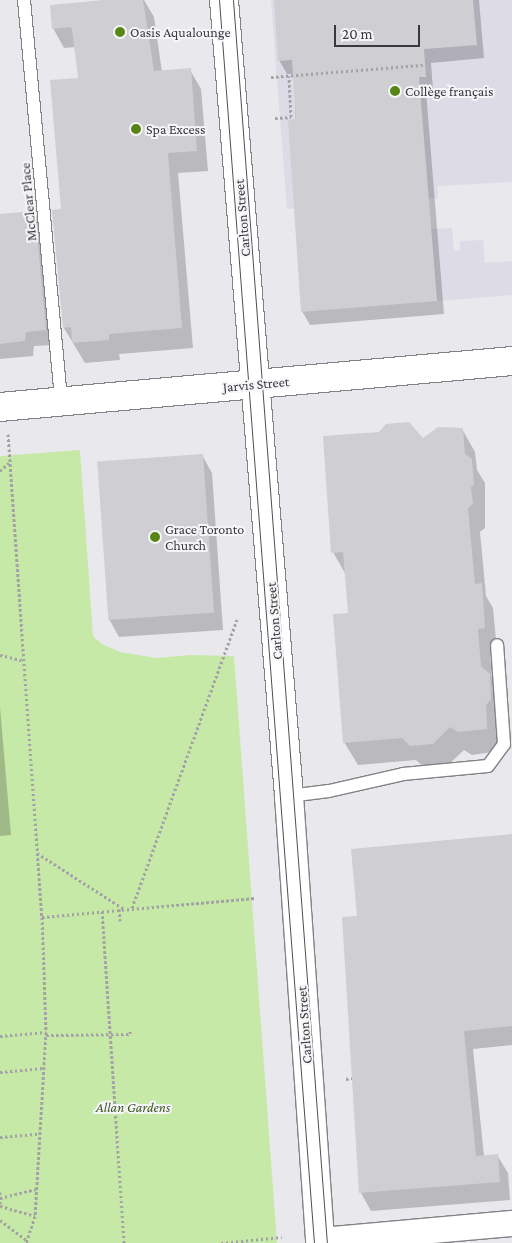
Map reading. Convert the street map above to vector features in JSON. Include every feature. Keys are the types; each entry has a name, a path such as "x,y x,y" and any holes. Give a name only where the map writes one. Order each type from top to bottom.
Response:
{"main road":[{"name":"Carlton Street","path":"224,0 289,796 320,1242"},
{"name":"Jarvis Street","path":"3,406 512,361"}],"street":[{"path":"320,1242 512,1224"}],"lane":[{"name":"McClear Place","path":"24,0 61,400"},
{"path":"289,796 329,791 404,774 488,766 504,744 497,645"}],"path":[{"path":"271,78 423,64"},
{"path":"275,118 291,117 288,76"},
{"path":"0,1220 27,1241 34,1216 46,1034 42,917 21,660 10,463 3,406"},
{"path":"0,471 10,463"},
{"path":"132,908 237,620"},
{"path":"0,655 21,660"},
{"path":"37,853 124,909"},
{"path":"42,917 255,898"},
{"path":"119,909 120,921"},
{"path":"102,911 124,1243"},
{"path":"0,1036 130,1034 130,1030"},
{"path":"0,1072 44,1068"},
{"path":"346,1079 352,1078"},
{"path":"0,1137 38,1134"},
{"path":"0,1198 36,1189"},
{"path":"0,1192 0,1205 34,1216"},
{"path":"221,1243 282,1237"}],"shaded area":[{"name":"Collège français","path":"271,0 512,0 512,182 438,186 438,198 287,209"},
{"path":"452,228 454,251 460,250 460,241 483,240 485,263 512,261 512,295 437,301 431,229"}],"green space":[{"name":"Allan Gardens","path":"80,450 93,636 102,644 120,652 156,658 191,655 234,656 277,1243 0,1243 0,456"}],"building":[{"path":"104,0 143,0 154,71 191,68 197,151 168,153 182,328 109,334 109,340 72,343 71,327 63,328 52,210 61,209 50,80 78,78 71,27 52,29 50,5"},
{"name":"Collège français","path":"274,0 473,0 477,45 424,49 426,77 419,77 437,301 301,312 288,120 296,119 292,60 278,61"},
{"path":"35,211 46,330 26,332 25,341 0,344 0,214"},
{"path":"409,422 423,438 438,427 463,428 465,454 472,459 474,485 471,487 473,504 468,508 475,584 482,583 485,628 478,629 481,666 490,674 491,699 486,705 487,729 458,732 450,727 433,744 410,746 402,738 343,743 333,614 348,613 343,552 331,553 323,436 379,432 386,424"},
{"name":"Grace Toronto Church","path":"203,454 214,613 108,620 97,461"},
{"path":"512,834 512,1026 464,1031 476,1156 498,1154 500,1182 359,1193 342,917 357,916 351,849"}],"tram line":[{"path":"219,0 314,1243"},
{"path":"233,0 327,1243"}],"place":[{"name":"Oasis Aqualounge","path":"120,32"},
{"name":"Collège français","path":"395,91"},
{"name":"Spa Excess","path":"136,129"},
{"name":"Grace Toronto Church","path":"155,537"}]}
